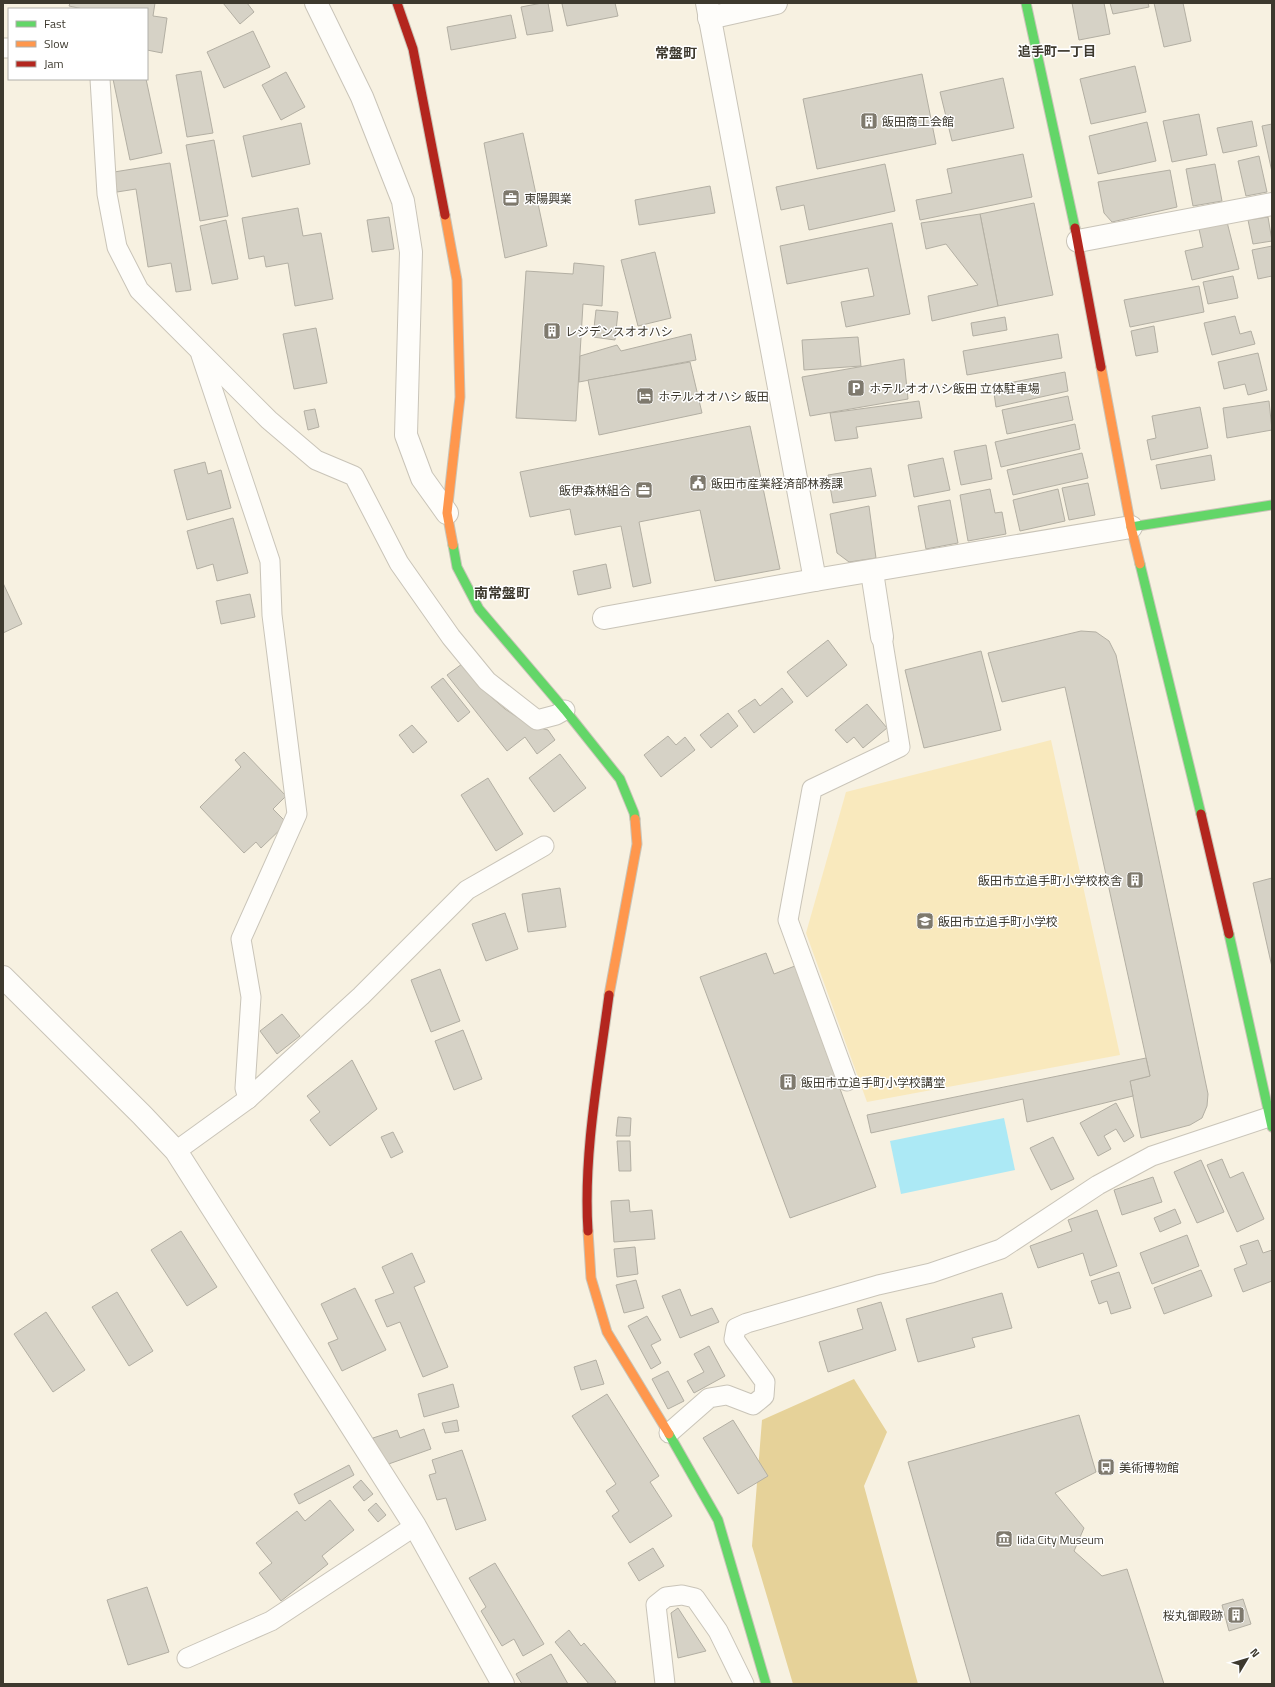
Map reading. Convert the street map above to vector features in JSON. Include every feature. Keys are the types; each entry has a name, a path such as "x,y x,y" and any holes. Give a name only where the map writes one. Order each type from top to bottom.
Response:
{"street":[{"path":"316,3 362,97 403,201 411,252 406,434 422,478 447,513"},
{"path":"397,3 413,49 457,280 460,397 447,513 457,567 479,610 565,710 620,779 634,813 637,844 610,985 591,1134 587,1214 591,1278 607,1332 718,1520 766,1684"},
{"path":"776,3 708,11 815,580"},
{"path":"1026,3 1078,241 1131,527 1213,864 1270,1122"},
{"path":"1078,241 1272,204"},
{"path":"604,618 815,580 872,572 1131,527 1272,505"},
{"path":"872,572 882,637"},
{"path":"3,977 142,1115 176,1151 415,1526 503,1684"}],"lane":[{"path":"100,80 108,194 117,247 139,290 269,420 316,460 354,476 398,563 451,637 487,681 538,720 556,715 565,710"},
{"path":"200,352 270,561 272,615 297,814 241,939 251,997 245,1088 248,1099"},
{"path":"847,1082 788,920 812,789 900,747 882,637"},
{"path":"176,1151 248,1099 361,996 467,890 544,846"},
{"path":"668,1433 709,1398 727,1395 754,1405 764,1396 765,1382 734,1339 736,1328 747,1323 878,1285 931,1272 1002,1249 1098,1185 1152,1156 1270,1122"},
{"path":"187,1658 271,1622 415,1526"},
{"path":"665,1684 656,1605 666,1597 682,1595 695,1598 718,1631 744,1684"}],"shaded area":[{"path":"1051,740 1120,1055 867,1102 806,933 846,792"},
{"path":"854,1379 887,1432 864,1486 918,1684 793,1684 752,1546 762,1420"}],"water":[{"path":"1004,1118 1015,1170 901,1194 890,1141"}],"building":[{"path":"70,3 155,3 153,16 167,18 162,53 148,50 148,8 78,8 69,6"},
{"path":"223,3 247,3 254,12 240,24"},
{"path":"548,3 553,31 527,35 521,7"},
{"path":"615,3 618,16 567,26 562,4"},
{"path":"1072,3 1104,3 1110,34 1079,40"},
{"path":"1110,3 1148,3 1149,7 1113,14"},
{"path":"1154,3 1183,3 1191,41 1164,47"},
{"path":"511,15 516,38 451,50 447,27"},
{"path":"253,31 270,67 224,88 207,52"},
{"path":"1135,66 1146,112 1091,124 1080,79"},
{"path":"201,71 213,133 187,137 176,75"},
{"path":"286,72 305,107 281,120 262,85"},
{"name":"飯田商工会館","path":"922,74 936,144 817,169 803,99"},
{"path":"1003,78 1014,128 952,141 940,92"},
{"path":"113,80 146,80 162,153 130,160"},
{"path":"1199,114 1207,155 1172,162 1163,121"},
{"path":"1252,121 1257,146 1223,153 1217,128"},
{"path":"1147,122 1156,161 1098,174 1089,136"},
{"path":"301,123 310,164 252,177 243,136"},
{"path":"1272,124 1272,172 1262,126"},
{"path":"523,133 547,246 505,258 484,143"},
{"path":"214,140 228,216 200,221 186,145"},
{"path":"1023,154 1032,197 920,220 916,200 952,193 947,169"},
{"path":"1259,156 1267,192 1246,196 1238,161"},
{"path":"170,163 191,290 176,292 171,263 148,267 136,189 117,192 114,172"},
{"path":"885,164 895,211 809,230 804,205 781,210 776,187"},
{"path":"1215,164 1222,201 1193,206 1186,169"},
{"path":"1170,170 1177,207 1112,222 1104,213 1098,182"},
{"path":"710,186 715,213 639,225 635,200"},
{"path":"1034,203 1053,295 998,306 980,214"},
{"path":"298,208 303,236 321,233 333,299 295,306 288,263 266,267 264,256 249,259 242,218"},
{"path":"980,214 998,306 932,321 928,296 978,285 946,244 926,249 921,223"},
{"path":"389,217 394,249 372,252 367,220"},
{"path":"1268,217 1272,241 1253,244 1248,220"},
{"path":"226,220 238,279 212,284 200,226"},
{"path":"1227,222 1239,269 1192,280 1185,251 1203,247 1199,229"},
{"path":"892,223 910,314 846,327 841,302 874,296 868,268 787,284 780,246"},
{"path":"1272,246 1272,276 1258,279 1252,250"},
{"path":"655,252 671,318 638,326 621,260"},
{"name":"レジデンスオオハシ","path":"574,263 604,266 602,306 583,304 576,421 516,418 526,271 573,274"},
{"path":"1233,276 1238,298 1208,304 1203,282"},
{"path":"1199,286 1204,312 1130,327 1124,300"},
{"path":"596,310 618,312 615,340 593,337"},
{"path":"1235,316 1240,334 1251,331 1255,344 1212,355 1204,323"},
{"path":"1005,317 1007,330 973,336 971,323"},
{"path":"1154,326 1158,352 1136,356 1131,331"},
{"path":"316,328 327,383 294,389 283,334"},
{"path":"691,334 696,360 579,382 580,356 617,345 621,351"},
{"path":"1058,334 1062,358 967,375 963,351"},
{"path":"858,337 861,366 804,370 802,340"},
{"path":"1258,353 1267,390 1248,395 1245,384 1224,389 1218,362"},
{"name":"ホテルオオハシ飯田 立体駐車場","path":"904,359 908,399 810,416 802,377"},
{"name":"ホテルオオハシ 飯田","path":"690,362 702,413 599,435 588,380"},
{"path":"1065,372 1068,391 996,407 993,386"},
{"path":"1068,396 1073,420 1007,434 1002,410"},
{"path":"919,401 922,418 856,427 858,438 835,441 830,413"},
{"path":"1269,401 1272,430 1227,438 1223,408"},
{"path":"1200,407 1208,448 1151,460 1147,440 1156,438 1152,416"},
{"path":"315,409 319,427 308,430 304,411"},
{"path":"1075,424 1080,449 1001,467 995,442"},
{"name":"飯伊森林組合","path":"750,426 780,569 715,581 700,510 639,522 651,583 633,587 621,526 575,535 570,509 530,517 520,472"},
{"path":"986,445 992,479 961,485 954,451"},
{"path":"1082,453 1088,478 1013,495 1007,470"},
{"path":"1211,455 1215,480 1161,489 1156,465"},
{"path":"943,458 950,490 914,497 908,465"},
{"path":"205,462 208,474 221,470 231,508 187,520 174,470"},
{"path":"871,468 876,496 833,503 828,475"},
{"path":"1088,483 1095,515 1069,520 1062,488"},
{"path":"990,489 995,513 1002,512 1006,534 968,541 960,495"},
{"path":"1058,489 1065,521 1020,531 1013,500"},
{"path":"950,500 958,543 926,549 918,506"},
{"path":"869,506 876,558 849,562 837,553 830,514"},
{"path":"233,518 248,573 217,581 213,564 197,569 187,531"},
{"path":"606,564 611,588 578,595 573,571"},
{"path":"3,583 22,624 3,633"},
{"path":"250,594 255,617 221,624 216,601"},
{"name":"飯田市立追手町小学校校舎","path":"1081,631 1096,632 1109,641 1116,655 1208,1094 1207,1106 1202,1118 1190,1125 1141,1138 1130,1081 1150,1076 1065,687 1002,702 988,653"},
{"path":"828,640 847,665 807,697 787,672"},
{"path":"981,651 1001,730 924,748 905,670"},
{"path":"462,664 481,688 505,709 529,725 548,730 555,740 537,754 525,737 507,751 447,675"},
{"path":"443,678 470,712 458,722 431,687"},
{"path":"782,688 793,702 754,733 738,711 755,699 760,706"},
{"path":"867,704 887,728 863,748 854,737 847,743 835,730"},
{"path":"728,713 738,726 711,748 700,735"},
{"path":"412,725 427,742 413,753 399,735"},
{"path":"668,736 676,745 685,737 695,750 661,777 644,755"},
{"path":"244,752 286,796 273,809 287,823 261,848 256,842 244,853 200,807 241,767 235,760"},
{"path":"560,754 586,788 554,812 529,778"},
{"path":"488,778 523,834 496,851 461,795"},
{"path":"1272,878 1272,967 1253,883"},
{"path":"560,888 566,927 528,932 522,894"},
{"path":"505,913 518,949 486,961 472,924"},
{"name":"飯田市立追手町小学校講堂","path":"766,953 774,974 795,966 876,1187 790,1218 700,977"},
{"path":"440,969 460,1021 431,1032 411,980"},
{"path":"282,1014 300,1036 277,1054 260,1031"},
{"path":"463,1030 482,1079 454,1090 435,1041"},
{"path":"1146,1058 1150,1076 1130,1081 1133,1096 1027,1122 1023,1099 871,1133 867,1115"},
{"path":"352,1060 377,1109 330,1146 310,1120 320,1112 307,1096"},
{"path":"1116,1103 1134,1136 1124,1142 1116,1129 1104,1136 1111,1149 1098,1156 1080,1123"},
{"path":"618,1117 631,1118 630,1136 616,1136"},
{"path":"393,1132 403,1152 391,1158 381,1137"},
{"path":"1053,1137 1074,1179 1051,1190 1030,1148"},
{"path":"617,1141 630,1141 631,1171 619,1171"},
{"path":"1222,1159 1230,1178 1243,1172 1264,1219 1237,1232 1207,1165"},
{"path":"1201,1160 1224,1212 1197,1223 1174,1172"},
{"path":"1153,1177 1162,1202 1122,1215 1114,1190"},
{"path":"629,1200 630,1212 652,1210 655,1239 614,1242 611,1201"},
{"path":"1175,1209 1181,1223 1160,1232 1154,1218"},
{"path":"1097,1210 1117,1266 1090,1276 1083,1253 1038,1268 1030,1246 1072,1231 1068,1220"},
{"path":"181,1231 217,1287 187,1306 151,1250"},
{"path":"1187,1235 1199,1266 1152,1284 1140,1253"},
{"path":"1258,1240 1263,1253 1272,1250 1272,1281 1243,1292 1234,1269 1247,1264 1240,1246"},
{"path":"635,1247 638,1274 617,1277 614,1249"},
{"path":"412,1253 425,1282 414,1287 448,1367 423,1377 400,1322 387,1327 375,1300 394,1293 382,1267"},
{"path":"1201,1270 1212,1296 1164,1314 1154,1288"},
{"path":"1119,1272 1131,1308 1111,1314 1107,1301 1099,1304 1091,1281"},
{"path":"636,1280 644,1308 624,1313 616,1285"},
{"path":"355,1288 386,1350 342,1371 328,1343 338,1339 321,1304"},
{"path":"680,1289 691,1316 712,1308 719,1322 680,1338 662,1296"},
{"path":"117,1292 153,1351 129,1366 92,1307"},
{"path":"1002,1293 1012,1328 972,1338 975,1347 918,1362 906,1319"},
{"path":"881,1302 896,1350 828,1372 819,1342 863,1329 857,1309"},
{"path":"46,1312 85,1370 53,1392 14,1334"},
{"path":"647,1316 661,1340 651,1345 661,1363 651,1369 628,1326"},
{"path":"709,1346 725,1376 694,1393 687,1381 704,1372 694,1354"},
{"path":"596,1360 604,1384 581,1390 574,1367"},
{"path":"668,1371 684,1401 668,1409 652,1379"},
{"path":"453,1384 459,1407 424,1417 418,1394"},
{"path":"607,1394 659,1476 650,1482 672,1516 630,1543 612,1516 619,1511 606,1491 616,1484 572,1416"},
{"name":"Iida City Museum","path":"1079,1415 1096,1472 1055,1493 1084,1528 1074,1551 1102,1576 1127,1569 1164,1684 971,1684 908,1462"},
{"path":"457,1420 459,1431 445,1433 442,1423"},
{"path":"733,1420 768,1476 738,1494 703,1438"},
{"path":"424,1429 431,1449 383,1466 373,1438 397,1430 400,1438"},
{"path":"462,1450 486,1520 456,1530 446,1498 437,1500 429,1475 436,1473 432,1460"},
{"path":"349,1465 354,1475 299,1504 294,1494"},
{"path":"361,1480 373,1494 364,1501 353,1487"},
{"path":"330,1500 354,1530 322,1556 328,1564 281,1601 259,1573 272,1563 256,1543 297,1511 305,1521"},
{"path":"376,1503 386,1515 378,1522 368,1510"},
{"path":"653,1548 664,1566 639,1581 628,1563"},
{"path":"495,1563 544,1644 523,1656 514,1639 502,1646 481,1611 486,1607 469,1578"},
{"path":"147,1587 169,1652 128,1665 107,1600"},
{"name":"桜丸御殿跡","path":"1243,1599 1251,1624 1229,1631 1222,1605"},
{"path":"678,1608 706,1651 678,1658 671,1613"},
{"path":"569,1630 581,1646 584,1643 616,1682 613,1684 589,1684 555,1642"},
{"path":"551,1654 568,1684 522,1684 516,1674"}],"traffic: fast":[{"path":"1026,3 1075,228"},
{"path":"1131,527 1272,505"},
{"path":"453,545 457,567 479,609 565,710 620,779 635,819"},
{"path":"1140,564 1201,814"},
{"path":"1229,934 1272,1127"},
{"path":"669,1434 718,1520 766,1684"}],"traffic: slow":[{"path":"445,215 457,280 460,397 447,513 453,545"},
{"path":"1101,367 1131,527 1140,564"},
{"path":"609,995 637,844 635,819"},
{"path":"588,1231 591,1278 607,1332 669,1434"}],"traffic: jam":[{"path":"397,3 413,49 445,215"},
{"path":"1075,228 1101,367"},
{"path":"1201,814 1229,934"},
{"path":"588,1231 587,1202 590,1143 609,995"}],"place":[{"name":"飯田商工会館","path":"869,121"},
{"name":"東陽興業","path":"511,198"},
{"name":"レジデンスオオハシ","path":"552,331"},
{"name":"ホテルオオハシ飯田 立体駐車場","path":"856,388"},
{"name":"ホテルオオハシ 飯田","path":"645,396"},
{"name":"飯田市産業経済部林務課","path":"698,483"},
{"name":"飯伊森林組合","path":"644,490"},
{"name":"飯田市立追手町小学校校舎","path":"1135,880"},
{"name":"飯田市立追手町小学校","path":"925,921"},
{"name":"飯田市立追手町小学校講堂","path":"788,1082"},
{"name":"美術博物館","path":"1106,1467"},
{"name":"Iida City Museum","path":"1004,1539"},
{"name":"桜丸御殿跡","path":"1236,1615"}],"district":[{"name":"追手町一丁目","path":"1057,51"},
{"name":"常盤町","path":"676,52"},
{"name":"南常盤町","path":"502,592"}]}
